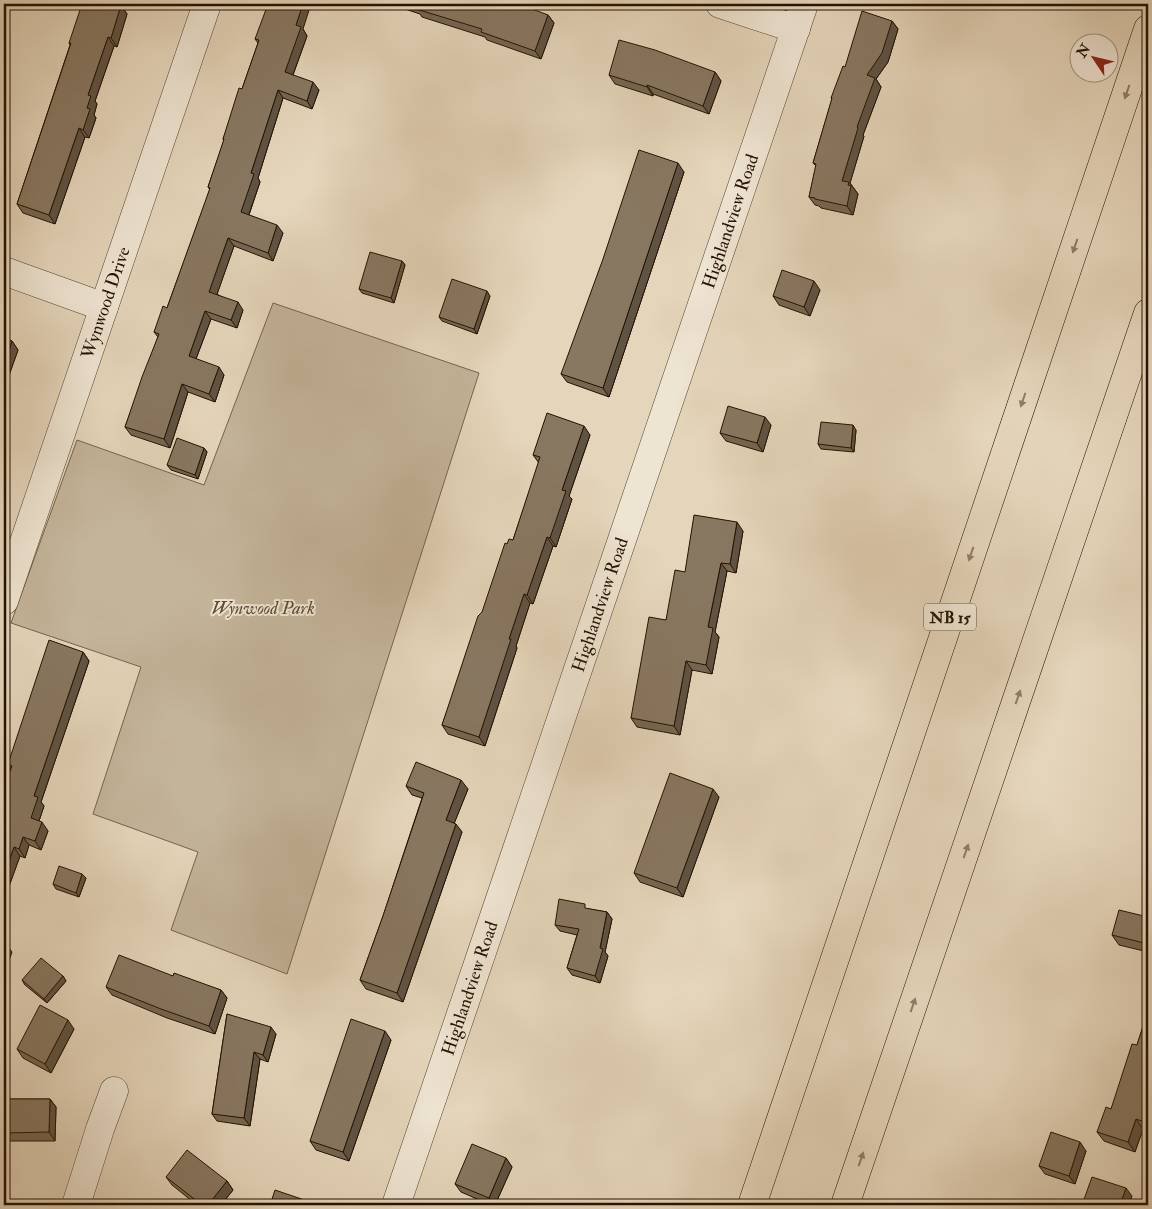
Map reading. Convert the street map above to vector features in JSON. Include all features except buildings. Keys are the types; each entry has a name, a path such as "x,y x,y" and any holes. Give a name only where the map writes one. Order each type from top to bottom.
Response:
{"highway":[{"name":"NB 15","path":"752,1205 1148,29"},
{"path":"846,1205 1148,313"}],"street":[{"name":"Wynwood Drive","path":"4,600 206,4"},
{"path":"720,4 796,29"},
{"name":"Highlandview Road","path":"396,1205 804,4"},
{"path":"4,270 104,307"},
{"path":"76,1205 114,1091"}],"green space":[{"name":"Wynwood Park","path":"273,303 479,373 287,974 171,930 198,852 93,814 141,667 11,623 77,440 204,485"}]}
